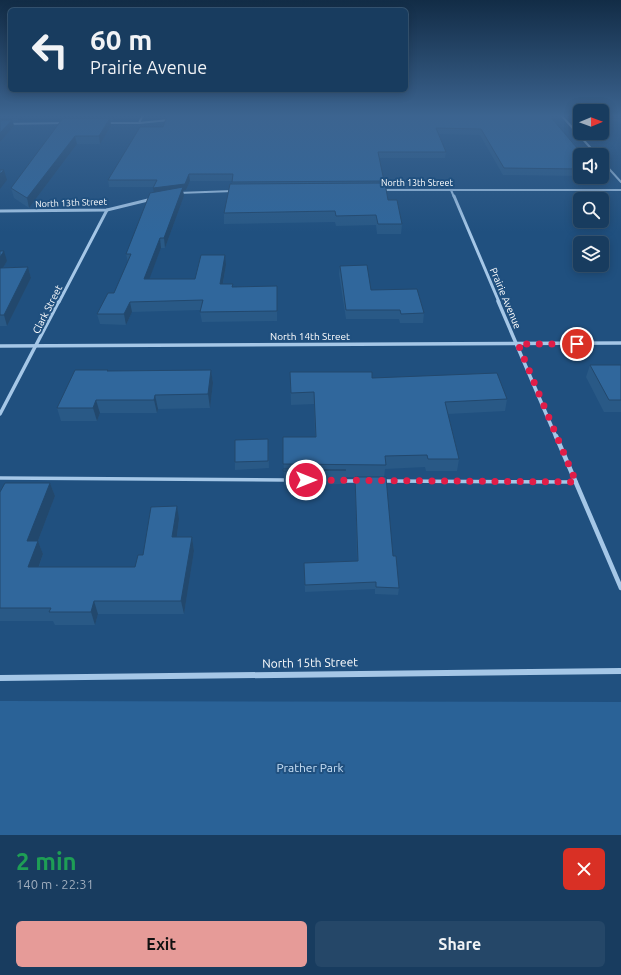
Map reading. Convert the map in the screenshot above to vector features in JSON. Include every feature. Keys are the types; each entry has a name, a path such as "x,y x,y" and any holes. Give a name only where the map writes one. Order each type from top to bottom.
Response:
{"street":[{"path":"609,169 621,182"},
{"name":"North 13th Street","path":"374,190 621,190"},
{"name":"Prairie Avenue","path":"451,190 621,588"},
{"path":"171,194 198,191 236,191"},
{"name":"North 13th Street","path":"0,212 107,210 157,198"},
{"name":"Clark Street","path":"0,414 107,210"},
{"name":"North 14th Street","path":"0,346 621,343"},
{"name":"North 15th Street","path":"0,678 621,671"}],"lane":[{"path":"0,478 291,480"},
{"path":"338,481 362,481"},
{"path":"378,481 576,482"}],"green space":[{"name":"Prather Park","path":"0,701 621,702 621,835 0,835"}],"building":[{"path":"36,154 61,154 27,198 11,188"},
{"path":"124,154 378,154 384,181 232,182 233,174 189,174 185,184 153,188 157,180 108,180"},
{"path":"496,154 573,154 573,169 504,168"},
{"path":"385,183 388,200 397,200 402,224 378,224 376,215 336,216 335,211 224,213 230,184"},
{"path":"183,187 164,238 160,238 144,279 195,279 201,255 225,255 220,284 233,284 232,287 277,286 277,311 200,312 203,300 130,302 124,314 97,314 108,293 114,293 131,254 126,254 150,193"},
{"path":"0,251 4,251 0,257"},
{"path":"367,265 371,290 417,289 424,313 401,314 400,310 346,310 340,266"},
{"path":"28,267 4,315 0,315 0,268"},
{"path":"590,365 621,365 621,400 609,400"},
{"path":"75,370 211,370 208,394 155,395 154,400 96,400 93,408 57,408"},
{"path":"290,372 372,372 372,378 497,373 507,399 445,402 459,459 428,459 427,455 385,456 386,465 283,464 283,437 316,437 314,392 291,393"},
{"path":"268,439 268,461 235,462 235,440"},
{"path":"283,469 346,470 283,471"},
{"path":"355,477 386,477 393,556 396,556 399,588 376,587 376,582 305,585 304,563 358,561"},
{"path":"5,483 50,483 27,541 38,541 28,567 135,567 138,555 143,555 151,507 177,506 172,537 192,537 181,601 94,601 91,612 49,612 51,608 0,608 0,492"}],"route":[{"path":"306,480 576,482 518,344 577,344"}]}
